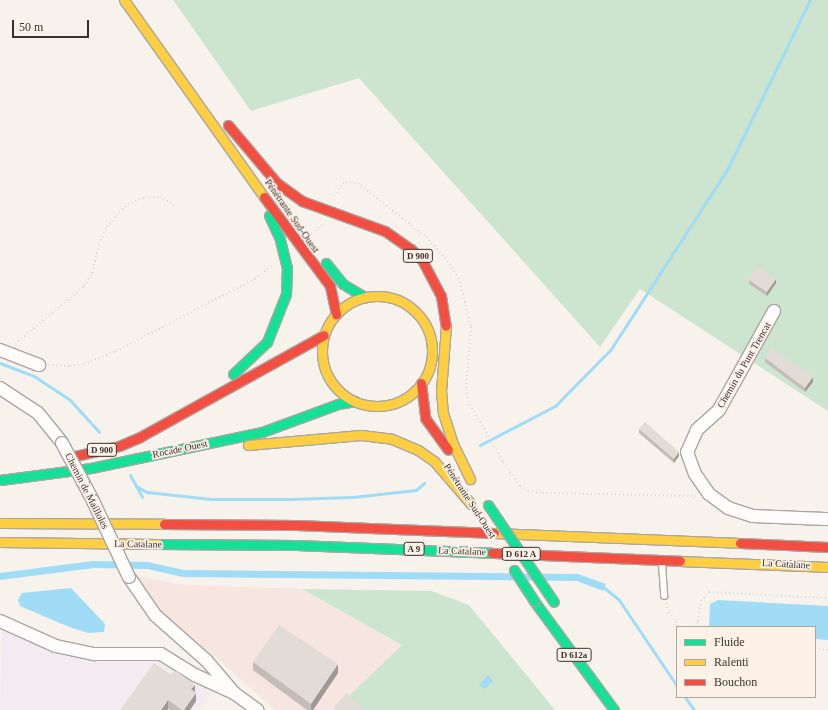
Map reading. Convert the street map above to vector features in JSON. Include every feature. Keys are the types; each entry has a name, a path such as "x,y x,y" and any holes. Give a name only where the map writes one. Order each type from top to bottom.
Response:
{"highway":[{"path":"124,0 242,169 310,256 330,286 336,314"},
{"name":"Pénétrante Sud-Ouest","path":"279,196 226,122 277,183 302,201 386,231 411,249 422,260 441,296 446,320 441,391 443,413 454,446 472,482 425,418 421,382"},
{"path":"196,407 250,360 267,342 286,294 287,268 280,239 242,169"},
{"name":"Pénétrante Sud-Ouest","path":"320,254 343,284 365,297"},
{"name":"Rocade Ouest","path":"0,480 35,477 262,432 338,404 355,402 384,405 405,398 421,382 427,372 431,349 425,326 419,316 400,301 377,296 365,297 344,306 336,314 324,335 322,355 327,374 338,390 355,402"},
{"name":"D 900","path":"57,459 118,446 140,437 324,335"},
{"path":"384,405 402,410"},
{"name":"Pénétrante Sud-Ouest","path":"147,456 321,438 376,436 418,450 428,457 473,507 424,429 414,418"},
{"name":"D 612 A","path":"486,502 556,606"},
{"name":"La Catalane","path":"0,523 296,525 828,547"},
{"name":"Pénétrante Sud-Ouest","path":"483,523 534,601 614,710"},
{"name":"La Catalane","path":"0,542 296,545 662,558 828,567"}],"street":[{"name":"Chemin du Punt Trencat","path":"774,311 719,410 697,430 687,452 695,474 709,494 728,508 753,516 828,519"},
{"path":"0,350 39,365"},
{"name":"Chemin de Mailloles","path":"0,388 38,413 62,444 93,501 129,577 155,615 207,661 234,693 258,710"},
{"path":"0,621 64,648 95,654 161,654 195,675 234,693"}],"lane":[{"path":"662,558 664,596"}],"path":[{"path":"333,198 340,186 346,182 358,183 426,237 450,264 460,282 471,327 466,389 468,401 503,462 520,486 528,491 543,493 688,498 709,494"},
{"path":"13,345 28,336 84,286 92,273 102,238 119,212 128,204 145,197 160,197 177,206"},
{"path":"39,365 70,366 97,360 255,279 277,261"},
{"path":"696,626 698,621 701,601 709,592 828,598"},
{"path":"664,596 669,612 678,626"},
{"path":"816,649 828,650"}],"shaded area":[{"path":"135,576 185,585 302,589 402,645 334,710 275,710 214,656 172,625 146,595"},
{"path":"2,631 94,662 154,658 171,664 213,691 200,710 0,710"}],"green space":[{"path":"173,0 828,0 828,411 640,289 600,347 359,78 251,111"},
{"path":"302,589 432,591 469,605 555,710 334,710 402,645"}],"water":[{"path":"93,561 148,562 184,570 578,574 606,584 603,591 577,581 183,577 147,569 94,568 0,580 0,573"},
{"path":"71,588 105,624 104,632 88,633 69,627 20,606 18,600 22,593"},
{"path":"718,600 828,606 828,640 816,639 816,626 709,626 710,604"},
{"path":"488,675 493,681 485,689 479,685"}],"building":[{"path":"758,266 776,279 767,292 749,280"},
{"path":"772,348 813,377 805,388 765,358"},
{"path":"645,422 679,452 674,459 639,429"},
{"path":"279,625 338,664 311,704 253,662"},
{"path":"154,663 170,674 176,671 195,685 191,689 196,693 184,710 168,700 161,710 120,710"},
{"path":"347,693 364,710 337,710 334,707"}],"waterway":[{"path":"480,445 555,406 611,349 727,170 810,0"},
{"path":"0,363 34,376 70,400 99,432"},
{"path":"130,475 142,497"},
{"path":"136,486 147,492 211,499 291,499 353,497 416,490 424,483"},
{"path":"602,586 619,600 676,685"},
{"path":"686,698 694,710"}],"traffic: fast":[{"path":"233,374 267,342 286,294 287,268 280,239 269,215"},
{"path":"326,263 343,284 365,297"},
{"path":"0,480 91,468 262,432 338,404 355,401"},
{"path":"488,505 554,602"},
{"path":"158,544 296,545 492,553"},
{"path":"514,570 534,601"},
{"path":"534,601 614,710"}],"traffic: slow":[{"path":"124,0 264,197"},
{"path":"377,296 398,300 416,312 428,330 432,351 428,372 416,390 398,402 377,406 356,402 338,390 326,372 322,351 326,330 338,312 356,300 377,296"},
{"path":"446,326 441,391 443,413 454,446 470,479"},
{"path":"248,445 361,435 392,439 418,450 434,461 471,504"},
{"path":"0,523 164,524"},
{"path":"494,533 740,543"},
{"path":"0,542 158,544"},
{"path":"680,561 828,567"}],"traffic: jam":[{"path":"228,125 277,183 302,201 385,231 411,249 422,260 441,296 446,326"},
{"path":"264,197 330,286 336,314"},
{"path":"75,456 119,446 140,437 324,335"},
{"path":"421,383 425,418 448,450"},
{"path":"164,524 296,525 494,533"},
{"path":"740,543 828,547"},
{"path":"492,553 680,561"}]}
